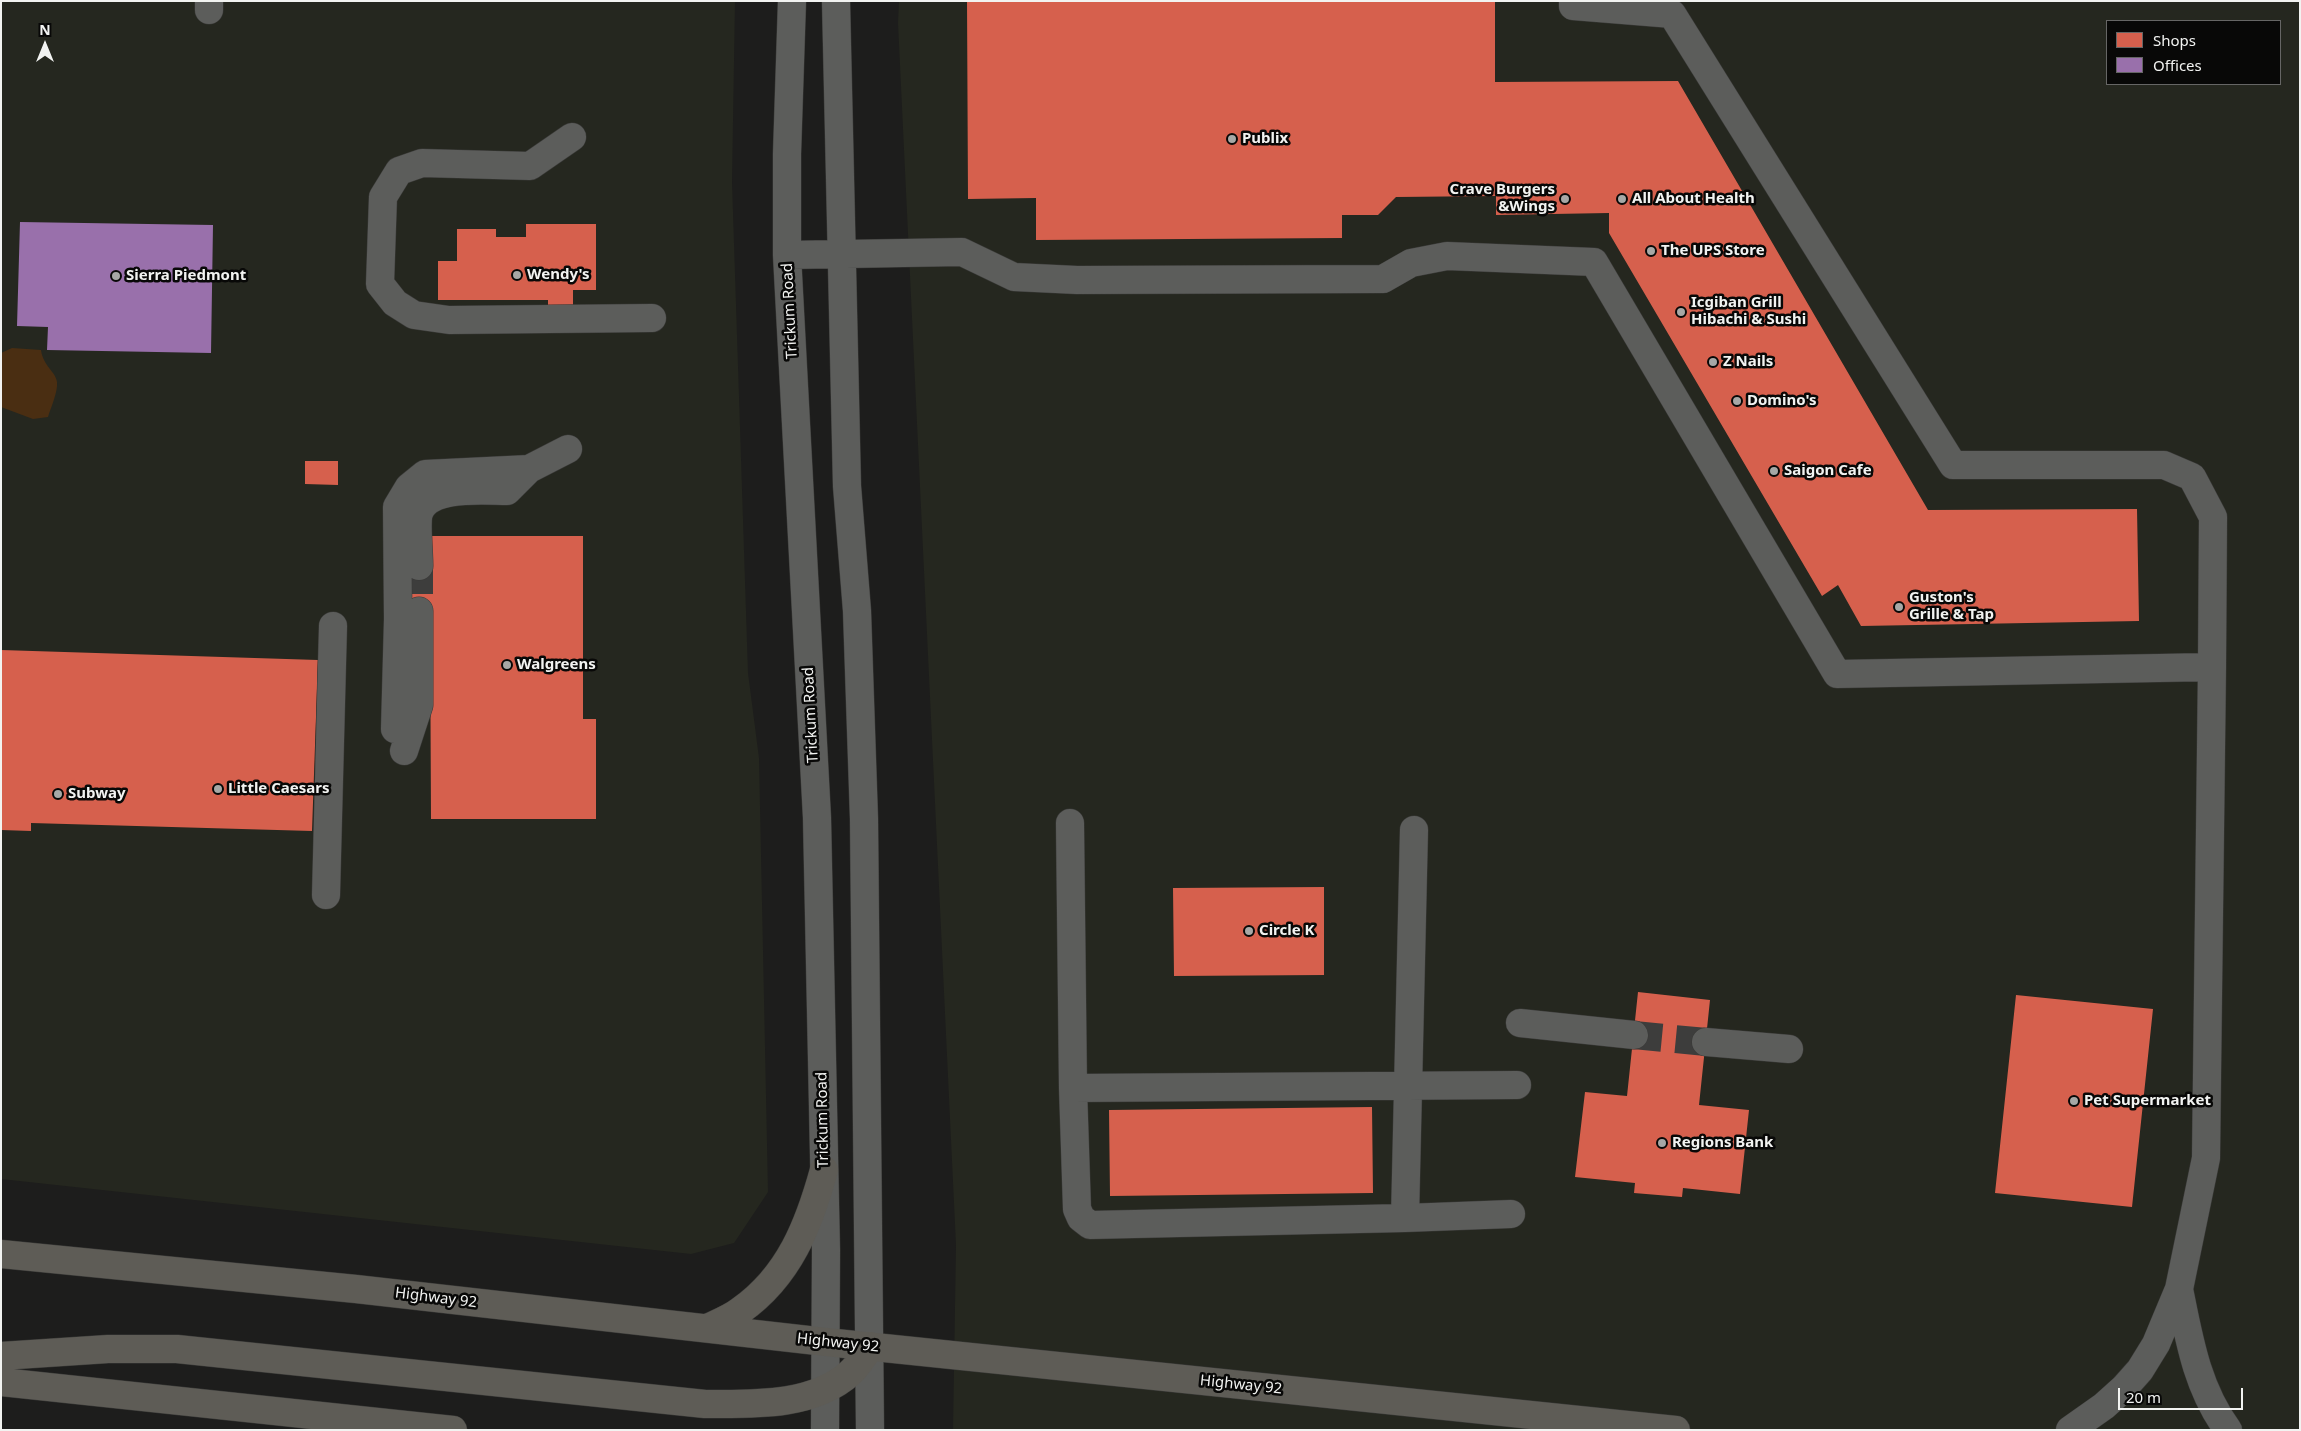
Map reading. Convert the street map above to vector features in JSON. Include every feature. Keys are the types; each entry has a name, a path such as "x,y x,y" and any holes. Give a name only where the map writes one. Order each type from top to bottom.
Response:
{"main road":[{"path":"707,1328 740,1312 759,1297 785,1267 804,1231 824,1170"},
{"name":"Highway 92","path":"10,1256 356,1289 826,1342 1676,1430"},
{"path":"1,1356 108,1349 177,1349 705,1404 754,1404 793,1399 826,1389 850,1373 871,1346"},
{"path":"1,1382 453,1430"},
{"path":"230,1406 265,1430"}],"street":[{"name":"Trickum Road","path":"792,1 787,154 787,255 817,818 824,1170 825,1430"},
{"path":"836,1 840,253 847,486 857,611 864,819 871,1346 870,1430"},
{"path":"1573,1 1573,6 1672,14 1953,465 2164,465 2192,476 2213,517 2206,1158 2178,1289 2156,1344 2140,1370 2104,1406 2070,1430"},
{"path":"572,137 530,166 422,163 399,172 383,197 380,284 395,303 414,315 449,320 652,318"},
{"path":"787,255 962,252 1014,277 1077,280 1383,279 1411,263 1447,256 1594,262 1837,674 2212,667"},
{"path":"418,566 419,513 429,499 450,492 507,491 529,469 568,449"},
{"path":"418,611 419,705 399,740 397,507 409,487 425,474 529,469"},
{"path":"326,895 333,626"},
{"path":"1070,823 1073,1088 1077,1209 1081,1218 1090,1225 1512,1214"},
{"path":"1406,1218 1414,830"},
{"path":"1520,1023 1634,1035"},
{"path":"1706,1042 1789,1049"},
{"path":"1073,1088 1517,1085"},
{"path":"2178,1289 2191,1351 2200,1381 2214,1411 2228,1430"}],"shaded area":[{"path":"1,1 735,1 732,182 748,673 759,758 768,1192 734,1243 691,1254 1,1179"},
{"path":"899,1 2300,1 2300,1430 953,1430 956,1245 898,23"},
{"path":"12,348 41,350 44,360 56,378 54,400 48,417 33,419 1,407 1,353"}],"building: Shops":[{"path":"967,1 1495,1 1495,82 1678,81 1928,510 2137,509 2139,621 1861,626 1838,585 1822,596 1609,233 1609,213 1496,215 1496,196 1396,197 1378,215 1342,215 1342,238 1036,240 1036,198 968,199"},
{"name":"Wendy's","path":"526,224 596,224 596,290 573,290 573,307 548,307 548,300 438,300 438,261 457,261 457,229 496,229 496,237 526,237"},
{"path":"305,461 338,461 338,485 305,484"},
{"name":"Walgreens","path":"430,536 583,536 583,719 596,719 596,819 431,819 430,611 396,611 396,566"},
{"path":"1,650 318,660 312,831 31,823 31,831 1,830"},
{"name":"Circle K","path":"1324,887 1324,975 1174,976 1173,888"},
{"name":"Regions Bank","path":"1638,992 1710,1000 1699,1105 1749,1110 1740,1194 1683,1188 1682,1197 1634,1193 1635,1183 1575,1177 1585,1092 1627,1096"},
{"name":"Pet Supermarket","path":"2016,995 2153,1009 2132,1207 1995,1193"},
{"path":"1372,1107 1373,1193 1110,1196 1109,1110"}],"building: Offices":[{"name":"Sierra Piedmont","path":"20,222 213,225 211,353 47,350 48,327 17,326"}],"tunnel":[{"path":"419,566 419,611"},
{"path":"1634,1035 1706,1042"}],"place":[{"name":"Publix","path":"1232,139"},
{"name":"Crave Burgers &Wings","path":"1565,199"},
{"name":"All About Health","path":"1622,199"},
{"name":"The UPS Store","path":"1651,251"},
{"name":"Wendy's","path":"517,275"},
{"name":"Sierra Piedmont","path":"116,276"},
{"name":"Icgiban Grill Hibachi & Sushi","path":"1681,312"},
{"name":"Z Nails","path":"1713,362"},
{"name":"Domino's","path":"1737,401"},
{"name":"Saigon Cafe","path":"1774,471"},
{"name":"Guston's Grille & Tap","path":"1899,607"},
{"name":"Walgreens","path":"507,665"},
{"name":"Little Caesars","path":"218,789"},
{"name":"Subway","path":"58,794"},
{"name":"Circle K","path":"1249,931"},
{"name":"Pet Supermarket","path":"2074,1101"},
{"name":"Regions Bank","path":"1662,1143"}]}
